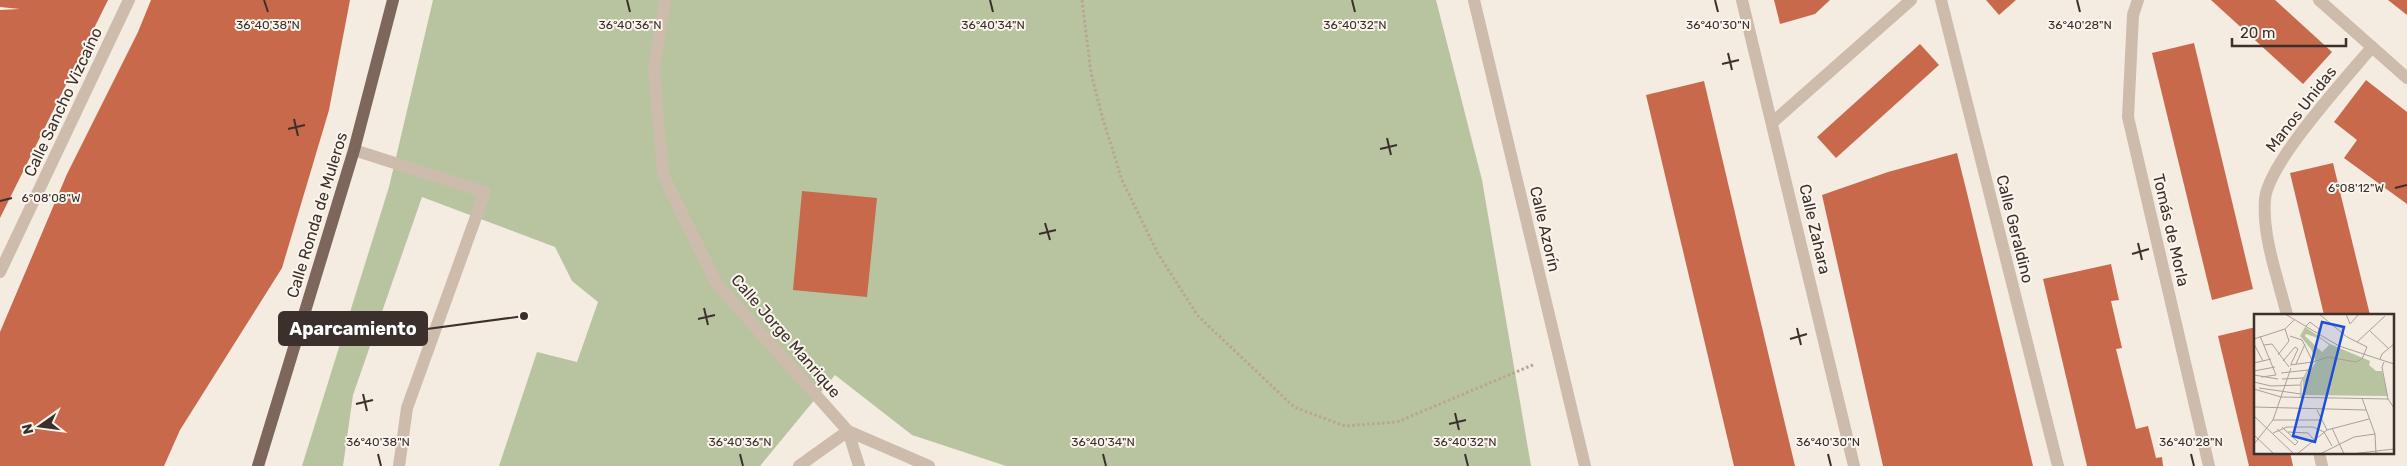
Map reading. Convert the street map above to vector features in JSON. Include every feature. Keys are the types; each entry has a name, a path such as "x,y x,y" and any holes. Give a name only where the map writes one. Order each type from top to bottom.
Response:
{"main road":[{"name":"Calle Ronda de Muleros","path":"258,466 354,150 393,0"}],"street":[{"name":"Calle Sancho Vizcaíno","path":"0,272 129,0"},
{"name":"Calle Jorge Manrique","path":"665,0 654,68 663,175 717,284 848,431 859,466"},
{"name":"Calle Azorín","path":"1474,0 1585,466"},
{"name":"Calle Zahara","path":"1742,0 1773,122 1854,466"},
{"path":"1773,122 1910,0"},
{"name":"Calle Geraldino","path":"1941,0 2058,466"},
{"name":"Tomás de Morla","path":"2138,0 2133,15 2128,117 2209,466"},
{"path":"2319,0 2407,78"},
{"name":"Manos Unidas","path":"2287,314 2265,223 2265,196 2280,161 2372,47"},
{"path":"354,150 485,192 407,408 399,466"},
{"path":"799,466 848,431"},
{"name":"Calle Jorge Manrique","path":"848,431 928,466"}],"path":[{"path":"1082,0 1091,73 1102,116 1122,180 1157,252 1198,316 1294,407 1345,426 1397,422 1558,355"}],"green space":[{"path":"433,0 1436,0 1482,180 1531,466 1006,466 912,435 835,375 760,466 499,466 537,352 577,362 598,302 572,281 555,247 422,197 353,395 343,466 302,466 389,187"}],"building":[{"path":"0,0 108,0 0,218 0,10 20,9 0,7"},
{"path":"151,0 350,0 329,110 282,268 180,430 164,466 0,466 0,332 67,174 138,32"},
{"path":"1774,0 1830,0 1815,14 1780,24"},
{"path":"1986,0 2016,0 1999,15"},
{"path":"2211,0 2275,0 2332,52 2303,84"},
{"path":"2388,0 2407,0 2407,15"},
{"path":"2194,43 2253,289 2212,300 2152,53"},
{"path":"1920,44 1939,65 1836,158 1817,137"},
{"path":"2366,80 2407,112 2407,204 2344,158 2357,140 2334,122"},
{"path":"1704,81 1795,466 1734,466 1646,95"},
{"path":"1957,153 2033,466 1883,466 1822,195 1888,172"},
{"path":"2333,163 2370,314 2324,314 2290,173"},
{"path":"802,191 877,198 867,297 793,290"},
{"path":"2111,264 2119,300 2111,301 2122,348 2116,349 2136,429 2148,426 2156,458 2162,457 2163,466 2087,466 2043,279"},
{"path":"2254,327 2254,454 2290,454 2293,466 2249,466 2218,336"}],"place":[{"name":"Aparcamiento","path":"524,316"}]}
